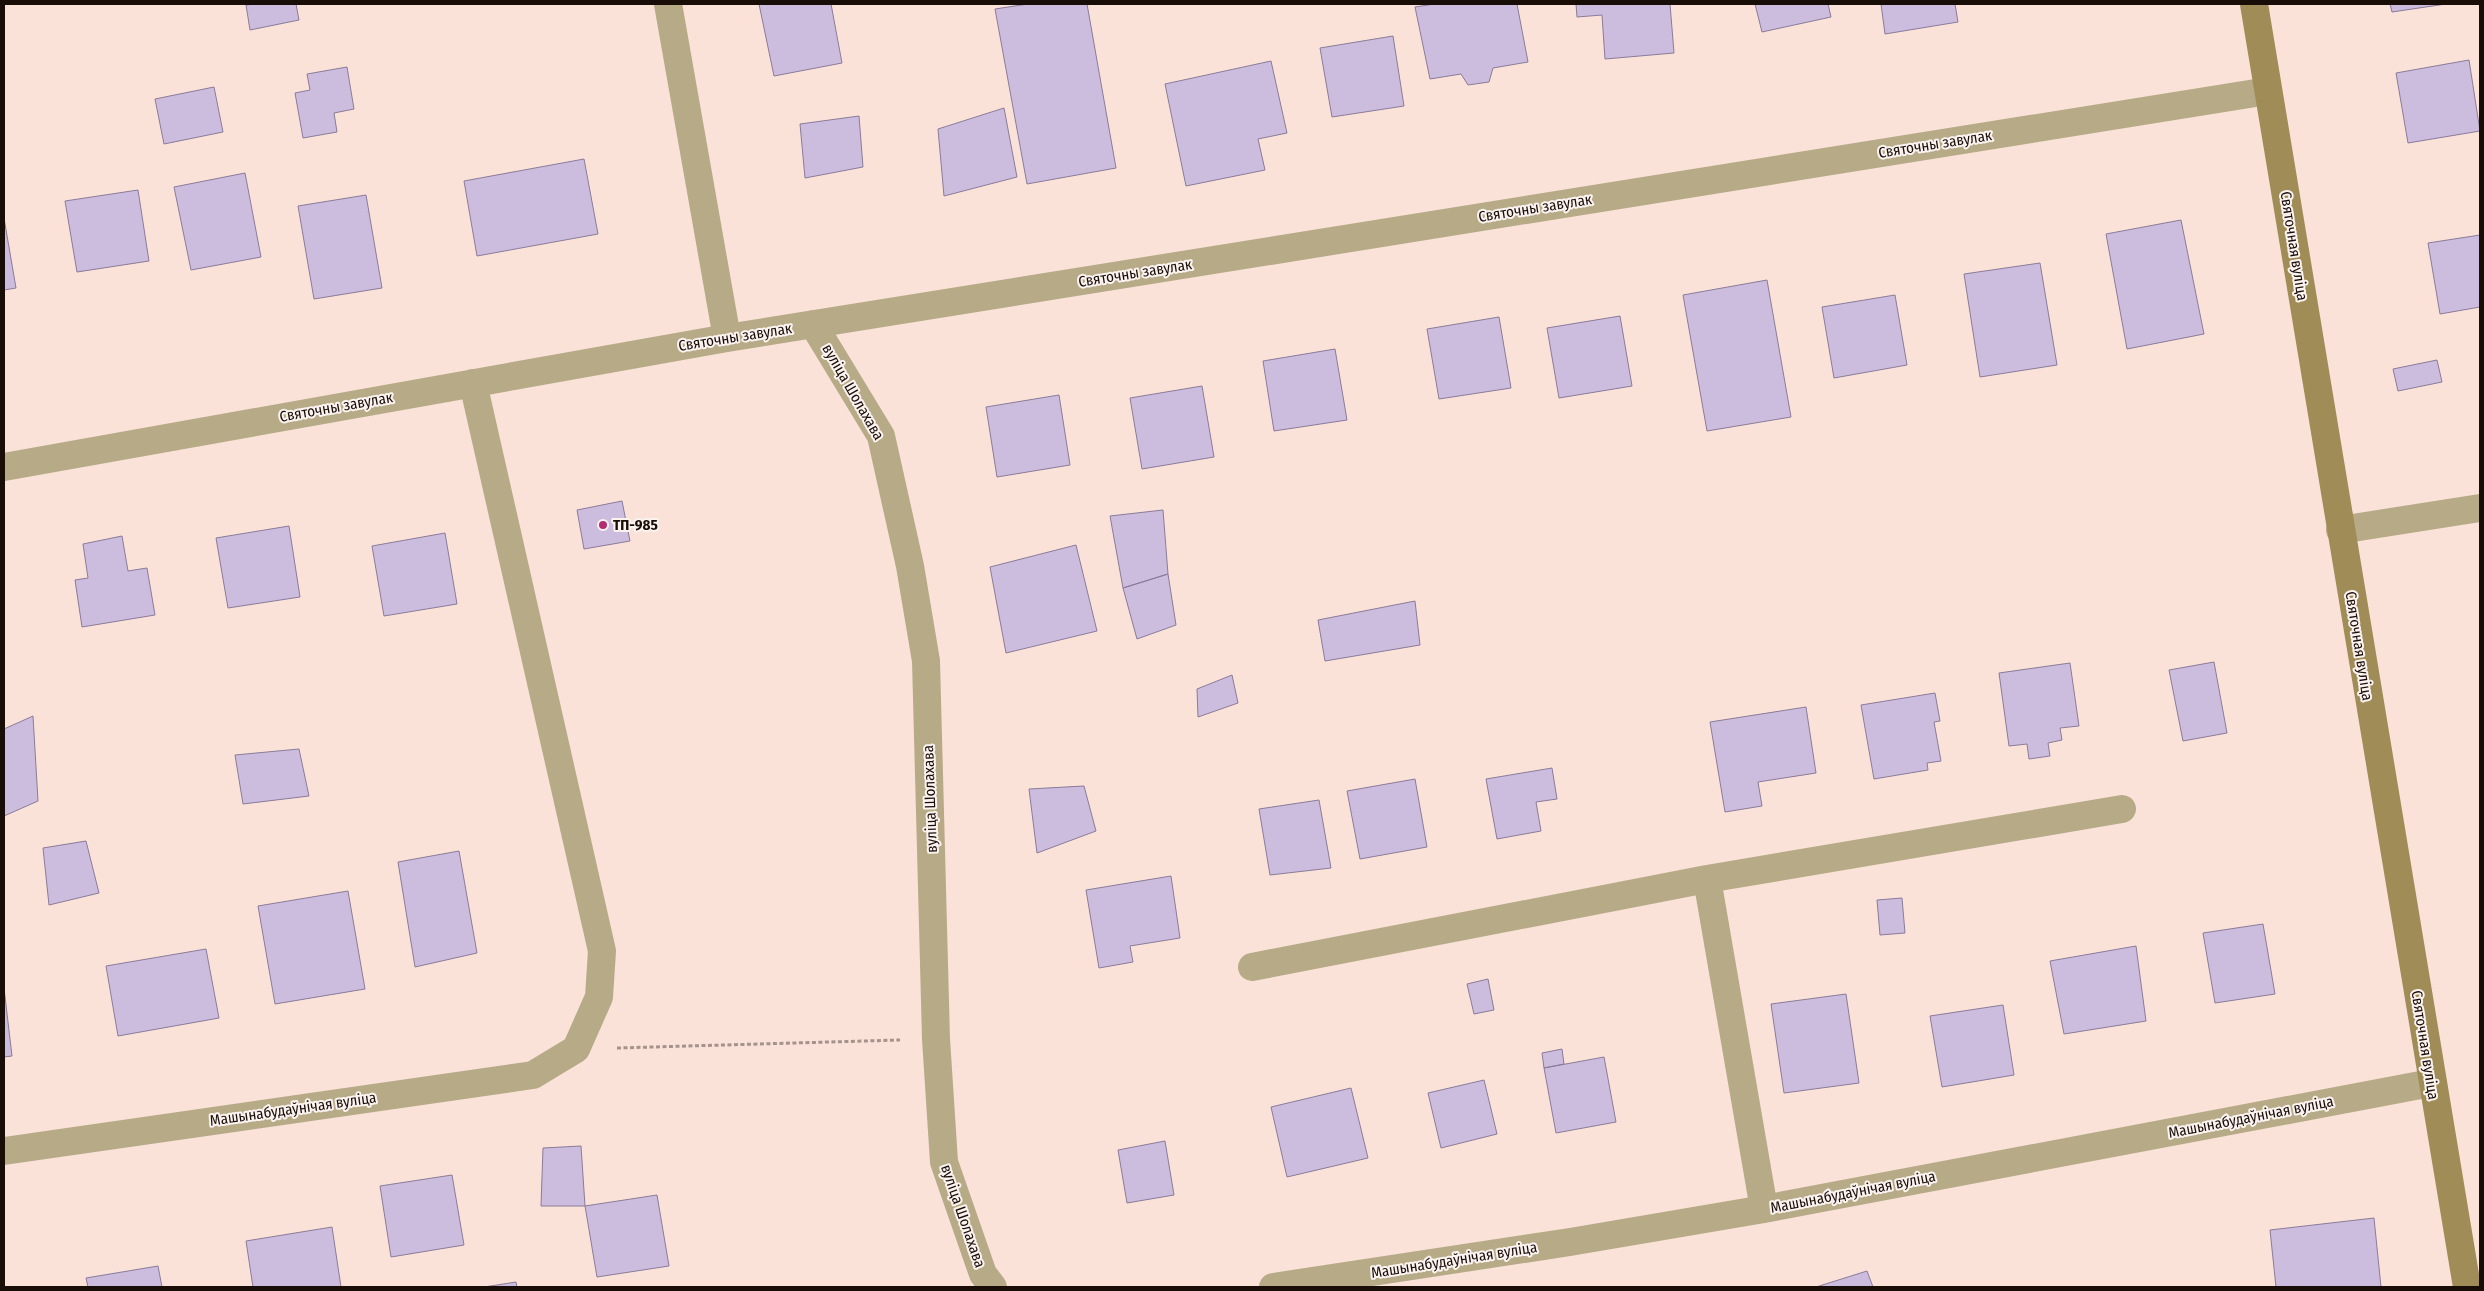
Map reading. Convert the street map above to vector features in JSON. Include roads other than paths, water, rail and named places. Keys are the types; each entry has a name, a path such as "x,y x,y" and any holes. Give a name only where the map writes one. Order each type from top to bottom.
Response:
{"street":[{"path":"668,4 726,338"},
{"name":"Святочная вуліца","path":"2254,4 2431,1083 2467,1287"},
{"name":"Святочны завулак","path":"4,466 726,338 2268,90"},
{"name":"вуліца Шолахава","path":"813,324 881,436 910,566 926,660 936,1039 944,1162 983,1274 993,1287"},
{"name":"Машынабудаўнічая вуліца","path":"4,1151 532,1075 576,1049 599,997 602,951 473,383"},
{"path":"2340,530 2480,508"},
{"path":"1252,967 1707,879 2122,809"},
{"path":"1707,879 1764,1209"},
{"name":"Машынабудаўнічая вуліца","path":"1273,1287 1570,1242 1764,1209 2431,1083"}],"place":[{"name":"ТП-985","path":"603,525"}]}
